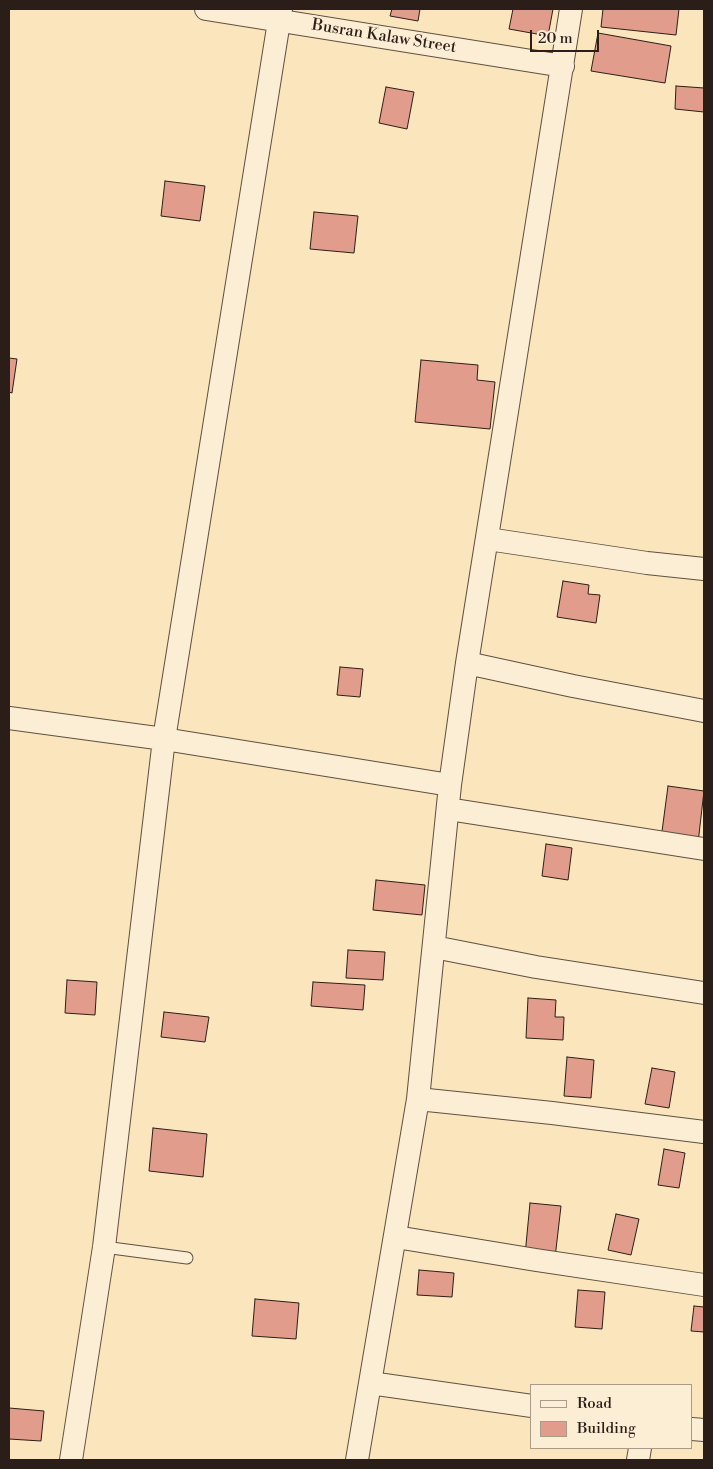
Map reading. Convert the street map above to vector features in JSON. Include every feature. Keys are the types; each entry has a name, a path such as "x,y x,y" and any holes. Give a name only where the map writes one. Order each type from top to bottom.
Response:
{"street":[{"name":"Busran Kalaw Street","path":"206,9 280,14 562,66"},
{"path":"357,1460 418,1099 450,784 571,9"},
{"path":"70,1460 104,1247 164,739 280,14"},
{"path":"488,539 648,563 704,569"},
{"path":"468,663 704,711"},
{"path":"9,718 164,739 450,784"},
{"path":"448,809 704,849"},
{"path":"434,947 536,967 704,993"},
{"path":"418,1099 704,1132"},
{"path":"396,1237 704,1285"},
{"path":"370,1383 530,1406"}],"lane":[{"path":"104,1247 187,1258"}],"building":[{"path":"392,9 420,9 418,21 390,16"},
{"path":"513,9 553,9 548,36 509,29"},
{"path":"603,9 679,9 676,35 601,27"},
{"path":"598,33 671,46 665,83 591,71"},
{"path":"676,86 704,88 704,112 675,109"},
{"path":"386,87 414,92 407,129 379,123"},
{"path":"165,181 205,186 200,221 161,216"},
{"path":"314,212 358,216 354,253 310,249"},
{"path":"9,358 17,359 12,393 9,392"},
{"path":"421,360 478,365 477,380 495,382 490,429 415,422"},
{"path":"563,581 589,585 588,594 600,595 596,623 557,617"},
{"path":"340,667 363,669 360,697 337,695"},
{"path":"668,786 704,791 698,843 661,839"},
{"path":"546,844 572,848 568,880 542,876"},
{"path":"376,880 425,885 422,915 373,910"},
{"path":"348,950 385,952 383,980 346,978"},
{"path":"67,980 97,982 95,1015 65,1013"},
{"path":"313,982 365,985 363,1010 311,1006"},
{"path":"528,998 556,1000 555,1017 564,1017 563,1040 526,1038"},
{"path":"164,1012 209,1017 205,1042 161,1037"},
{"path":"567,1057 594,1060 591,1098 564,1096"},
{"path":"652,1068 675,1072 669,1108 645,1104"},
{"path":"153,1128 207,1134 203,1177 149,1171"},
{"path":"664,1149 685,1153 679,1188 658,1185"},
{"path":"530,1203 561,1206 555,1258 525,1255"},
{"path":"616,1214 639,1219 631,1255 608,1250"},
{"path":"419,1270 454,1273 452,1297 417,1295"},
{"path":"578,1290 605,1292 602,1329 575,1327"},
{"path":"255,1299 299,1303 296,1339 252,1336"},
{"path":"694,1306 704,1307 704,1332 691,1331"},
{"path":"9,1408 44,1411 41,1441 9,1439"}]}
